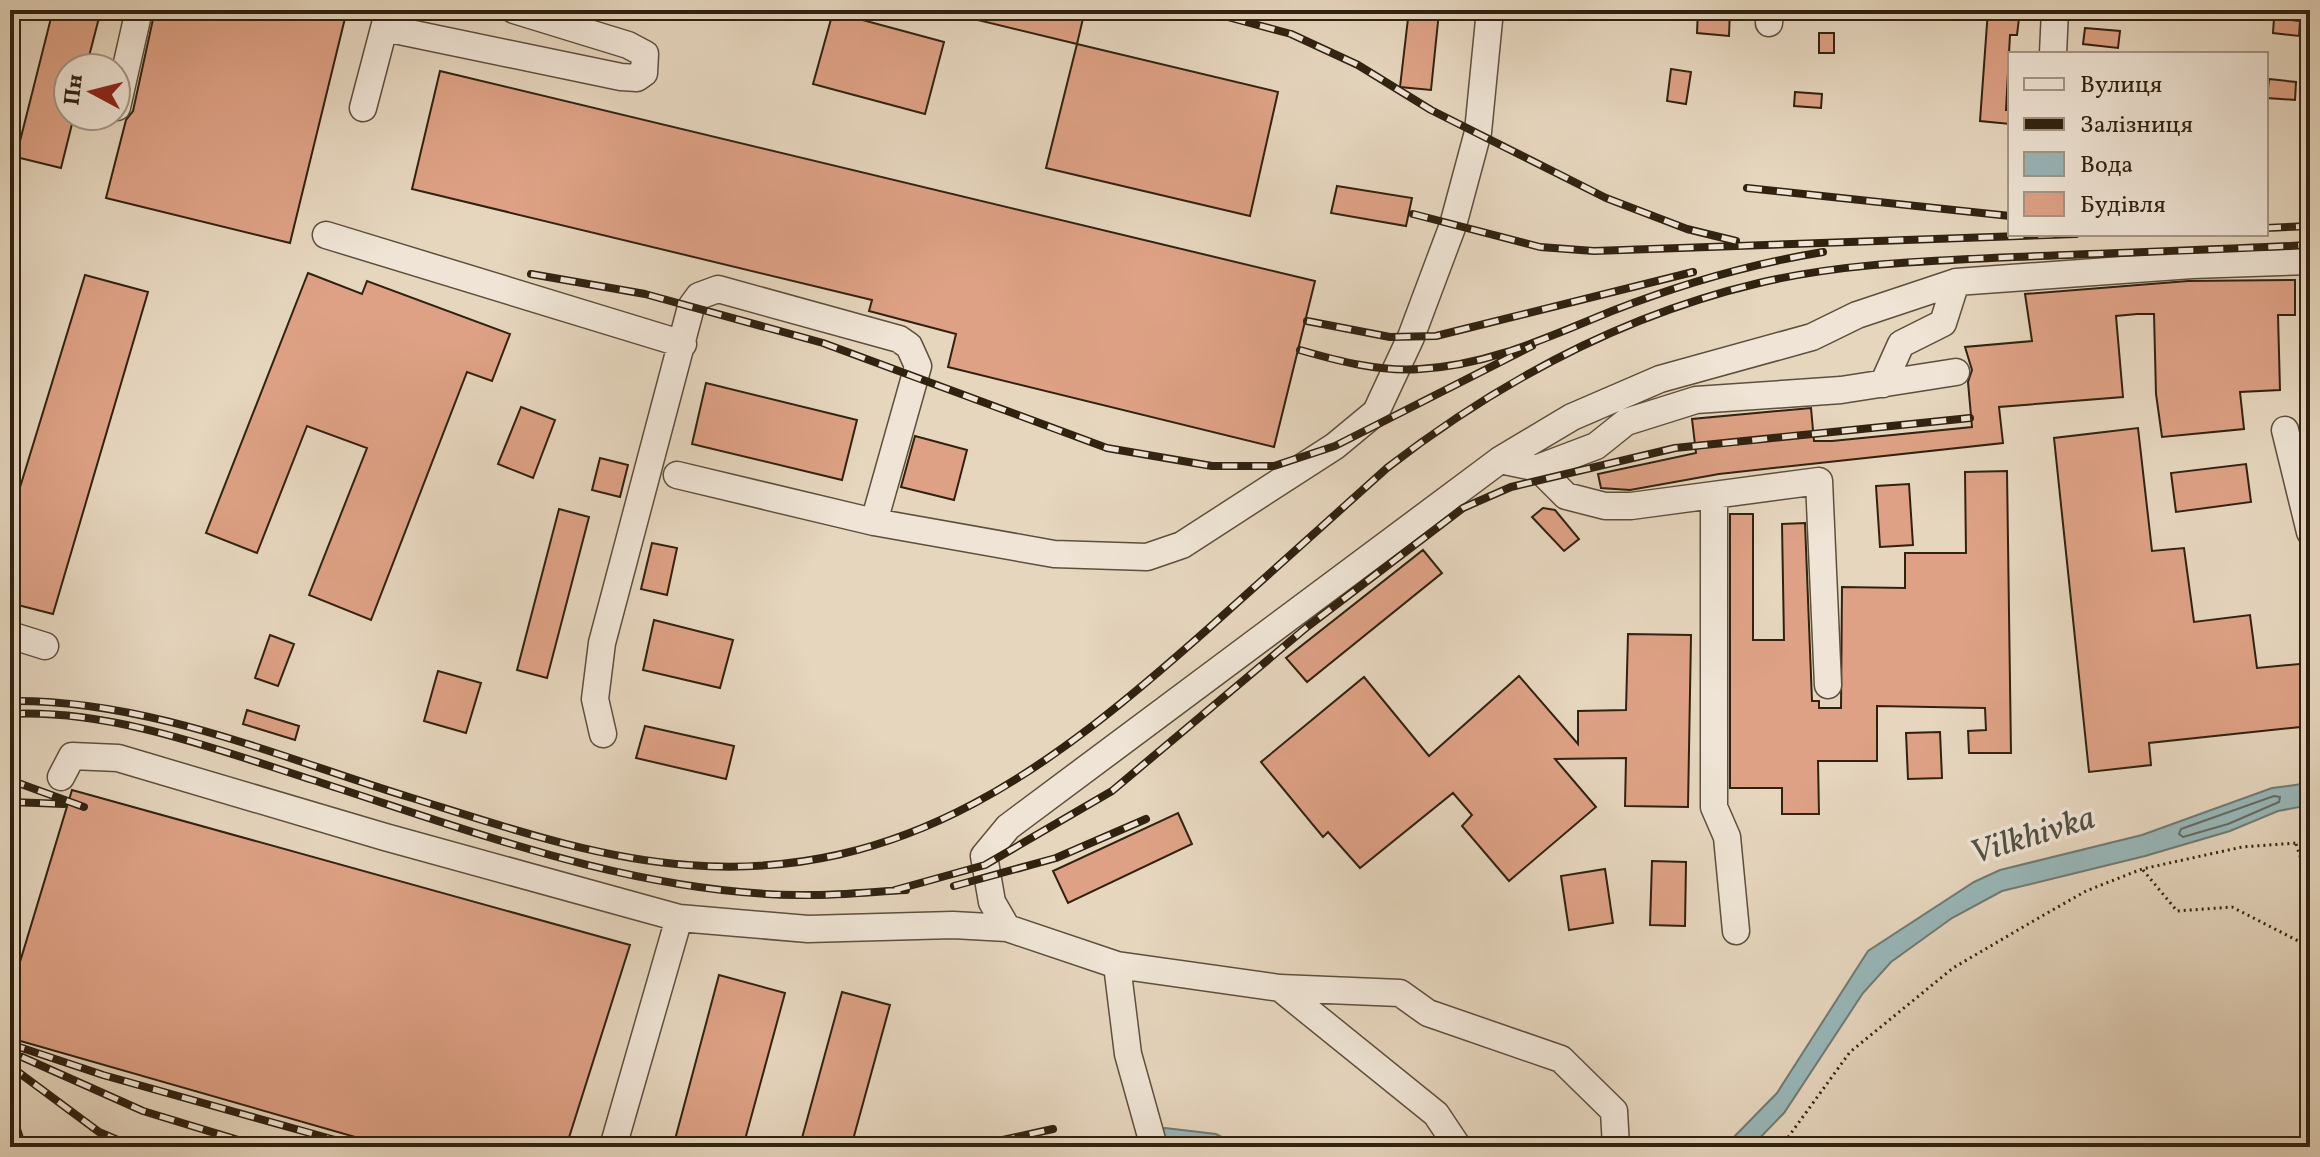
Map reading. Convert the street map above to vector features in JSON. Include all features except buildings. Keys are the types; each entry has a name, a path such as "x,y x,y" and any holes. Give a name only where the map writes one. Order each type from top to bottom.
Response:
{"street":[{"path":"129,52 139,10"},
{"path":"363,108 387,19 621,77 637,78 644,73 645,54 628,45 514,10"},
{"path":"677,475 874,522 1054,554 1147,557 1182,545 1335,446 1376,412 1411,337 1453,225 1478,132 1490,10"},
{"path":"2053,52 2055,10"},
{"path":"326,235 683,344"},
{"path":"1007,928 992,902 984,856 1008,827 1500,460 1572,417 1660,379 1812,337 1857,315 1956,282 2178,266 2310,261"},
{"path":"1883,384 1901,344 1943,323 1956,282"},
{"path":"603,734 595,699 602,643 691,307 699,296 718,289 899,339 909,346 918,366 874,522"},
{"path":"1500,460 1538,468 1596,446 1626,422 1696,400 1797,394 1956,372"},
{"path":"2285,430 2310,532"},
{"path":"1538,468 1566,496 1605,506 1714,496 1819,481 1828,685"},
{"path":"1714,496 1714,807 1727,837 1736,931"},
{"path":"10,635 45,646"},
{"path":"61,777 72,756 118,758 385,837 679,918 808,929 953,925 1007,928 1117,965 1280,988 1400,993 1437,1002"},
{"path":"613,1147 679,918"},
{"path":"1117,965 1128,1054 1154,1147"},
{"path":"1280,988 1436,1114 1458,1147"},
{"path":"1400,993 1428,1013 1561,1059 1614,1111 1616,1147"}],"path":[{"path":"1781,1147 1850,1052 1953,968 2086,891 2142,869 2242,847 2310,842"},
{"path":"2296,844 2310,886"},
{"path":"2142,869 2177,911 2232,907 2310,947"}],"water":[{"path":"2310,783 2310,805 2278,811 2230,831 2145,856 2002,891 1952,918 1891,962 1863,993 1784,1113 1751,1147 1724,1147 1777,1093 1868,951 1974,882 2000,870 2142,835 2272,788"},
{"path":"1165,1128 1216,1134 1241,1147 1110,1147"}],"railway":[{"path":"1202,10 1291,34 1358,65 1431,110 1606,198 1687,229 1736,241"},
{"path":"1747,188 2008,216"},
{"path":"1413,214 1540,247 1594,251 2019,236"},
{"path":"2268,228 2310,226"},
{"path":"10,701 62,703 163,720 264,749 514,830 618,856 688,865 767,865 840,854 909,833 973,804 1035,767 1152,677 1387,468 1429,437 1473,407 1564,355 1659,313 1759,283 1854,267 1949,260 2310,245"},
{"path":"1300,350 1344,362 1390,369 1420,369 1471,362 1542,340 1638,301 1690,284 1769,262 1823,252"},
{"path":"1307,321 1390,337 1436,336 1693,272"},
{"path":"531,274 645,294 823,343 1107,448 1212,466 1274,466 1335,446 1532,346"},
{"path":"895,890 985,865 1112,791 1307,627 1463,508 1511,487 1675,448 1970,418"},
{"path":"10,714 49,714 129,725 246,758 556,857 676,884 736,892 797,895 906,890"},
{"path":"10,780 84,807"},
{"path":"10,802 64,804"},
{"path":"954,886 1056,858 1146,819"},
{"path":"10,1044 103,1075 360,1147"},
{"path":"22,1057 143,1111 261,1147"},
{"path":"10,1066 99,1132 134,1147"},
{"path":"971,1147 1053,1129"}],"water label":[{"name":"Vilkhivka","path":"2033,837"}]}
